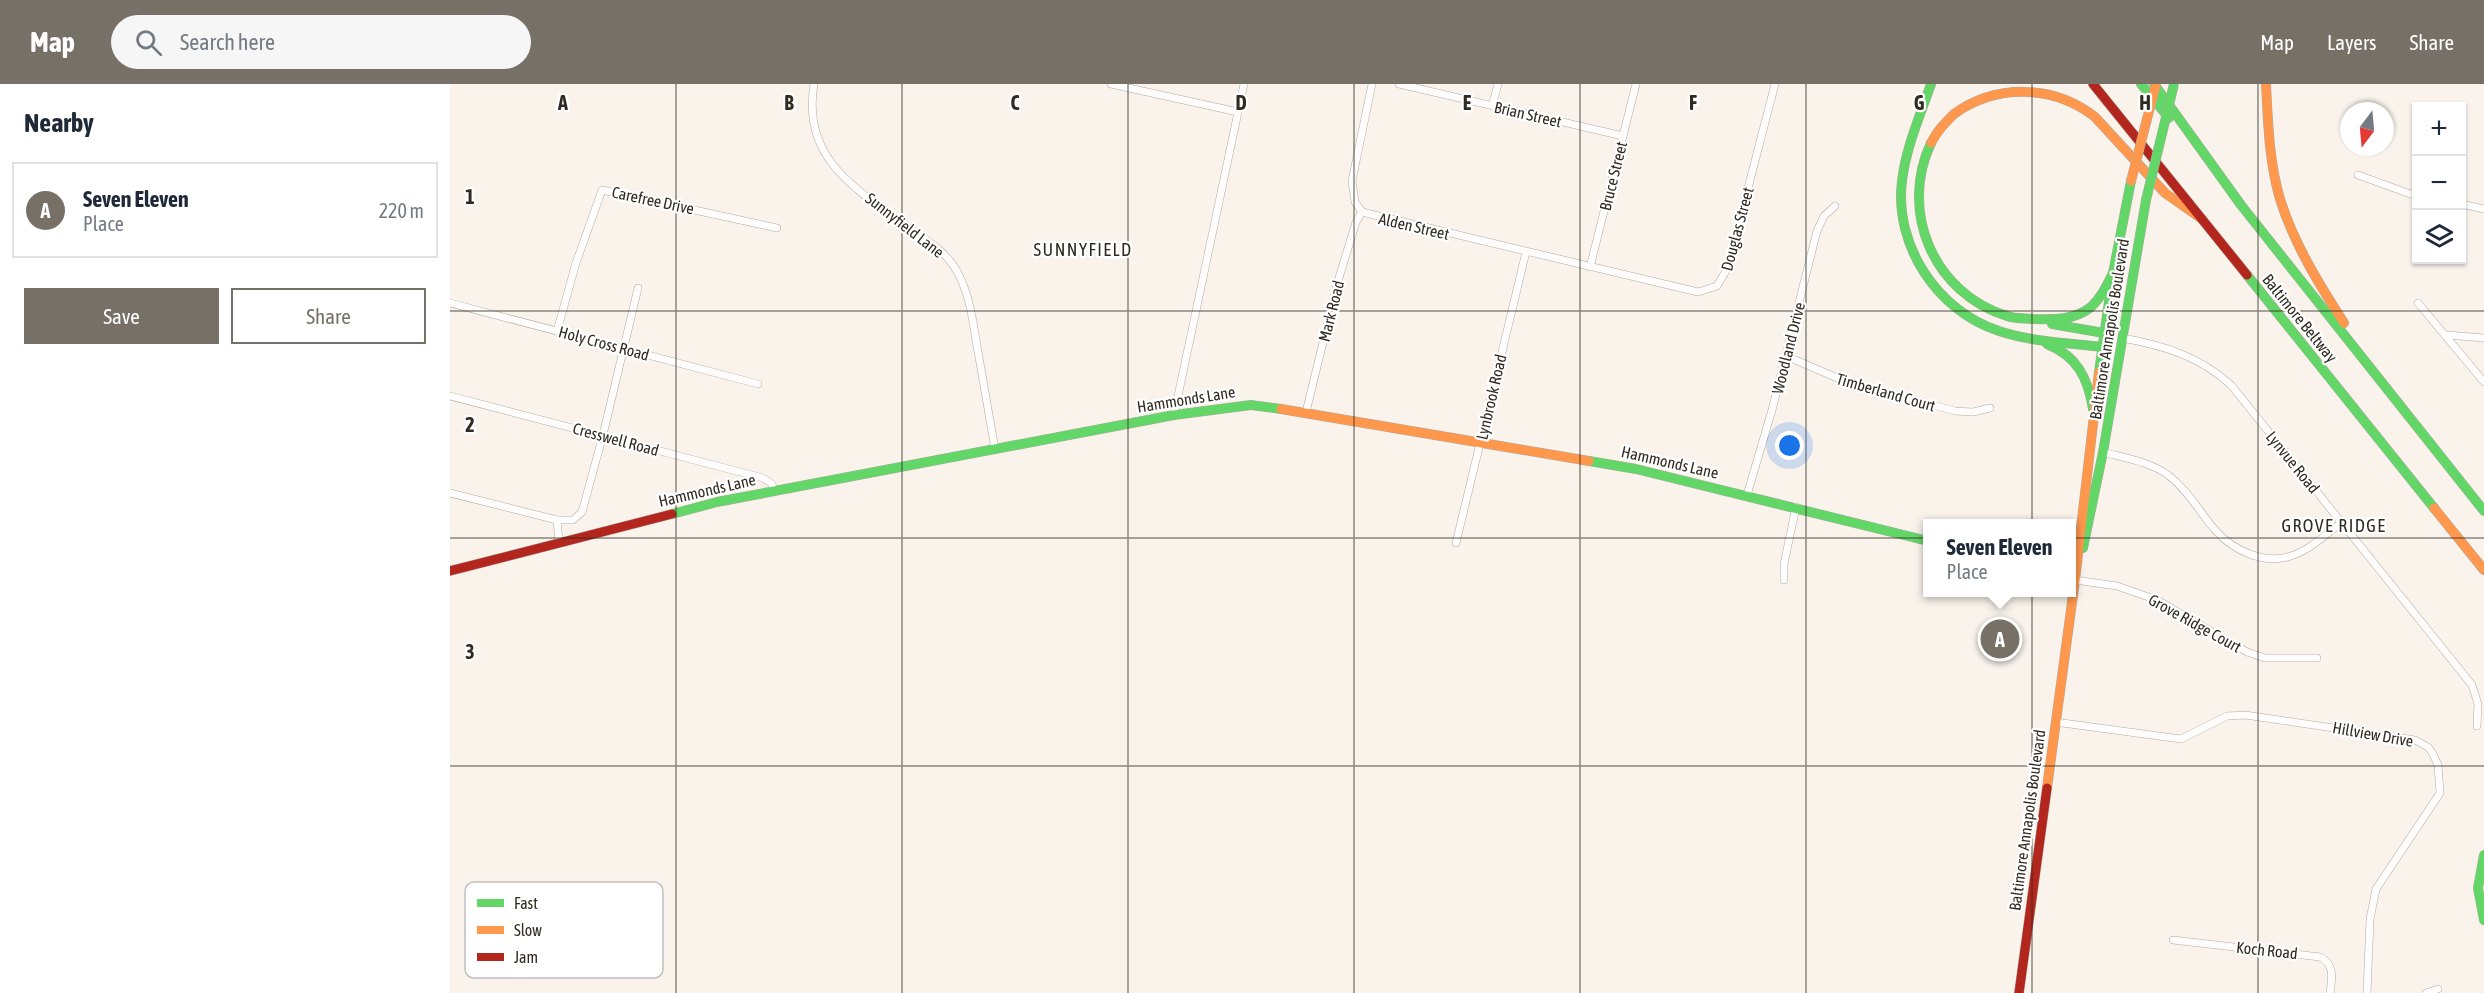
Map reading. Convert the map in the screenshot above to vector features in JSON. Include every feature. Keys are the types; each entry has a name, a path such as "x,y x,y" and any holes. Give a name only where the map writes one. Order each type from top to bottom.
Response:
{"main road":[{"path":"1931,84 1902,179 1901,211 1910,245 1927,278 1955,307 1985,326 2058,347 2070,354 2079,364 2090,386 2093,409"},
{"path":"2141,84 2241,205"},
{"name":"Baltimore Beltway","path":"2155,84 2241,205 2484,511"},
{"name":"Baltimore Annapolis Boulevard","path":"2076,561 2093,409 2113,273 2131,181 2155,84"},
{"name":"Baltimore Annapolis Boulevard","path":"2076,570 2103,452 2146,200 2174,84"},
{"path":"2266,84 2273,168 2289,225 2312,273 2377,374"},
{"name":"Baltimore Beltway","path":"2094,86 2484,570"},
{"path":"2123,338 1999,312 1970,297 1942,272 1923,237 1916,198 1922,163 1935,133 1957,108 1971,99 2001,88 2017,87 2048,91 2082,106 2166,195 2202,219"},
{"path":"2037,321 2065,319 2090,308 2100,297 2113,273"},
{"path":"2024,336 2103,347 2123,338"},
{"name":"Hammonds Lane","path":"450,571 674,512 774,491 1174,415 1251,405 1306,412 1636,469 1923,540"},
{"name":"Baltimore Annapolis Boulevard","path":"2019,993 2072,597"},
{"path":"2484,855 2478,881 2484,920"}],"street":[{"name":"Sunnyfield Lane","path":"814,84 812,122 818,142 832,164 847,181 935,246 958,273 970,308 996,449"},
{"path":"1111,84 1238,112"},
{"path":"1174,415 1244,84"},
{"name":"Alden Street","path":"1372,84 1352,181 1355,202 1362,212 1526,252"},
{"name":"Brian Street","path":"1399,84 1623,136"},
{"path":"1492,106 1498,84"},
{"name":"Bruce Street","path":"1590,267 1636,84"},
{"name":"Douglas Street","path":"1526,252 1687,291 1698,292 1717,286 1727,269 1775,84"},
{"path":"2358,175 2412,195"},
{"name":"Carefree Drive","path":"557,331 576,263 602,190 777,228"},
{"path":"2466,205 2484,209"},
{"name":"Woodland Drive","path":"1747,495 1786,356 1817,231 1824,216 1835,206"},
{"name":"Mark Road","path":"1306,412 1344,258 1362,212"},
{"name":"Lynbrook Road","path":"1456,543 1526,252"},
{"path":"450,493 557,520 573,520 582,512 638,288"},
{"name":"Holy Cross Road","path":"450,303 758,384"},
{"path":"2418,303 2484,382"},
{"path":"2446,335 2484,338"},
{"name":"Lynvue Road","path":"2123,338 2182,352 2216,371 2231,385 2472,686 2478,704 2477,726"},
{"name":"Timberland Court","path":"1786,356 1842,381 1955,411 1973,412 1990,408"},
{"name":"Cresswell Road","path":"450,396 763,478 772,484 774,491"},
{"path":"2103,452 2139,461 2168,475 2182,488 2217,532 2231,545 2248,554 2277,558 2291,556 2341,523"},
{"path":"1784,580 1784,564 1797,507"},
{"path":"557,520 559,543"},
{"name":"Grove Ridge Court","path":"2076,579 2117,586 2157,600 2247,652 2265,658 2285,660 2317,658"},
{"name":"Hillview Drive","path":"2055,722 2181,739 2228,716 2254,716 2415,740 2428,747 2438,765 2440,793 2376,889 2370,919 2367,993"},
{"name":"Koch Road","path":"2173,940 2320,957 2326,960 2331,968 2330,993"},
{"path":"2426,993 2438,989"}],"traffic: fast":[{"path":"1931,84 1904,168 1901,205 1905,229 1924,272 1939,292 1957,308 1999,331 2037,340 2103,347"},
{"path":"2141,84 2169,118"},
{"path":"2154,84 2241,205 2484,511"},
{"path":"2146,200 2174,84"},
{"path":"1931,143 1922,169 1919,195 1921,222 1929,246 1942,269 1959,289 1981,305 2013,318 2071,317 2085,311 2095,303 2113,273"},
{"path":"2099,372 2113,273 2131,181"},
{"path":"2083,548 2103,452 2146,200"},
{"path":"2247,275 2434,508"},
{"path":"2052,324 2104,333"},
{"path":"2047,344 2066,355 2079,369 2088,387 2093,409"},
{"path":"672,514 717,502 1174,415 1251,405 1281,409"},
{"path":"1589,461 1636,469 1923,540"},
{"path":"2484,855 2478,888 2484,920"}],"traffic: slow":[{"path":"2131,181 2156,84"},
{"path":"2266,84 2271,156 2280,199 2300,248 2344,323"},
{"path":"1931,143 1954,114 1988,97 2024,92 2061,98 2095,117 2165,193 2202,219"},
{"path":"2076,571 2099,372"},
{"path":"1281,409 1589,461"},
{"path":"2434,508 2484,570"},
{"path":"2047,788 2073,597"}],"traffic: jam":[{"path":"2093,84 2247,275"},
{"path":"450,571 672,514"},
{"path":"2019,993 2047,788"}],"place":[{"name":"Seven Eleven","path":"2000,639"}],"district":[{"name":"SUNNYFIELD","path":"1083,250"},
{"name":"GROVE RIDGE","path":"2334,526"}]}
